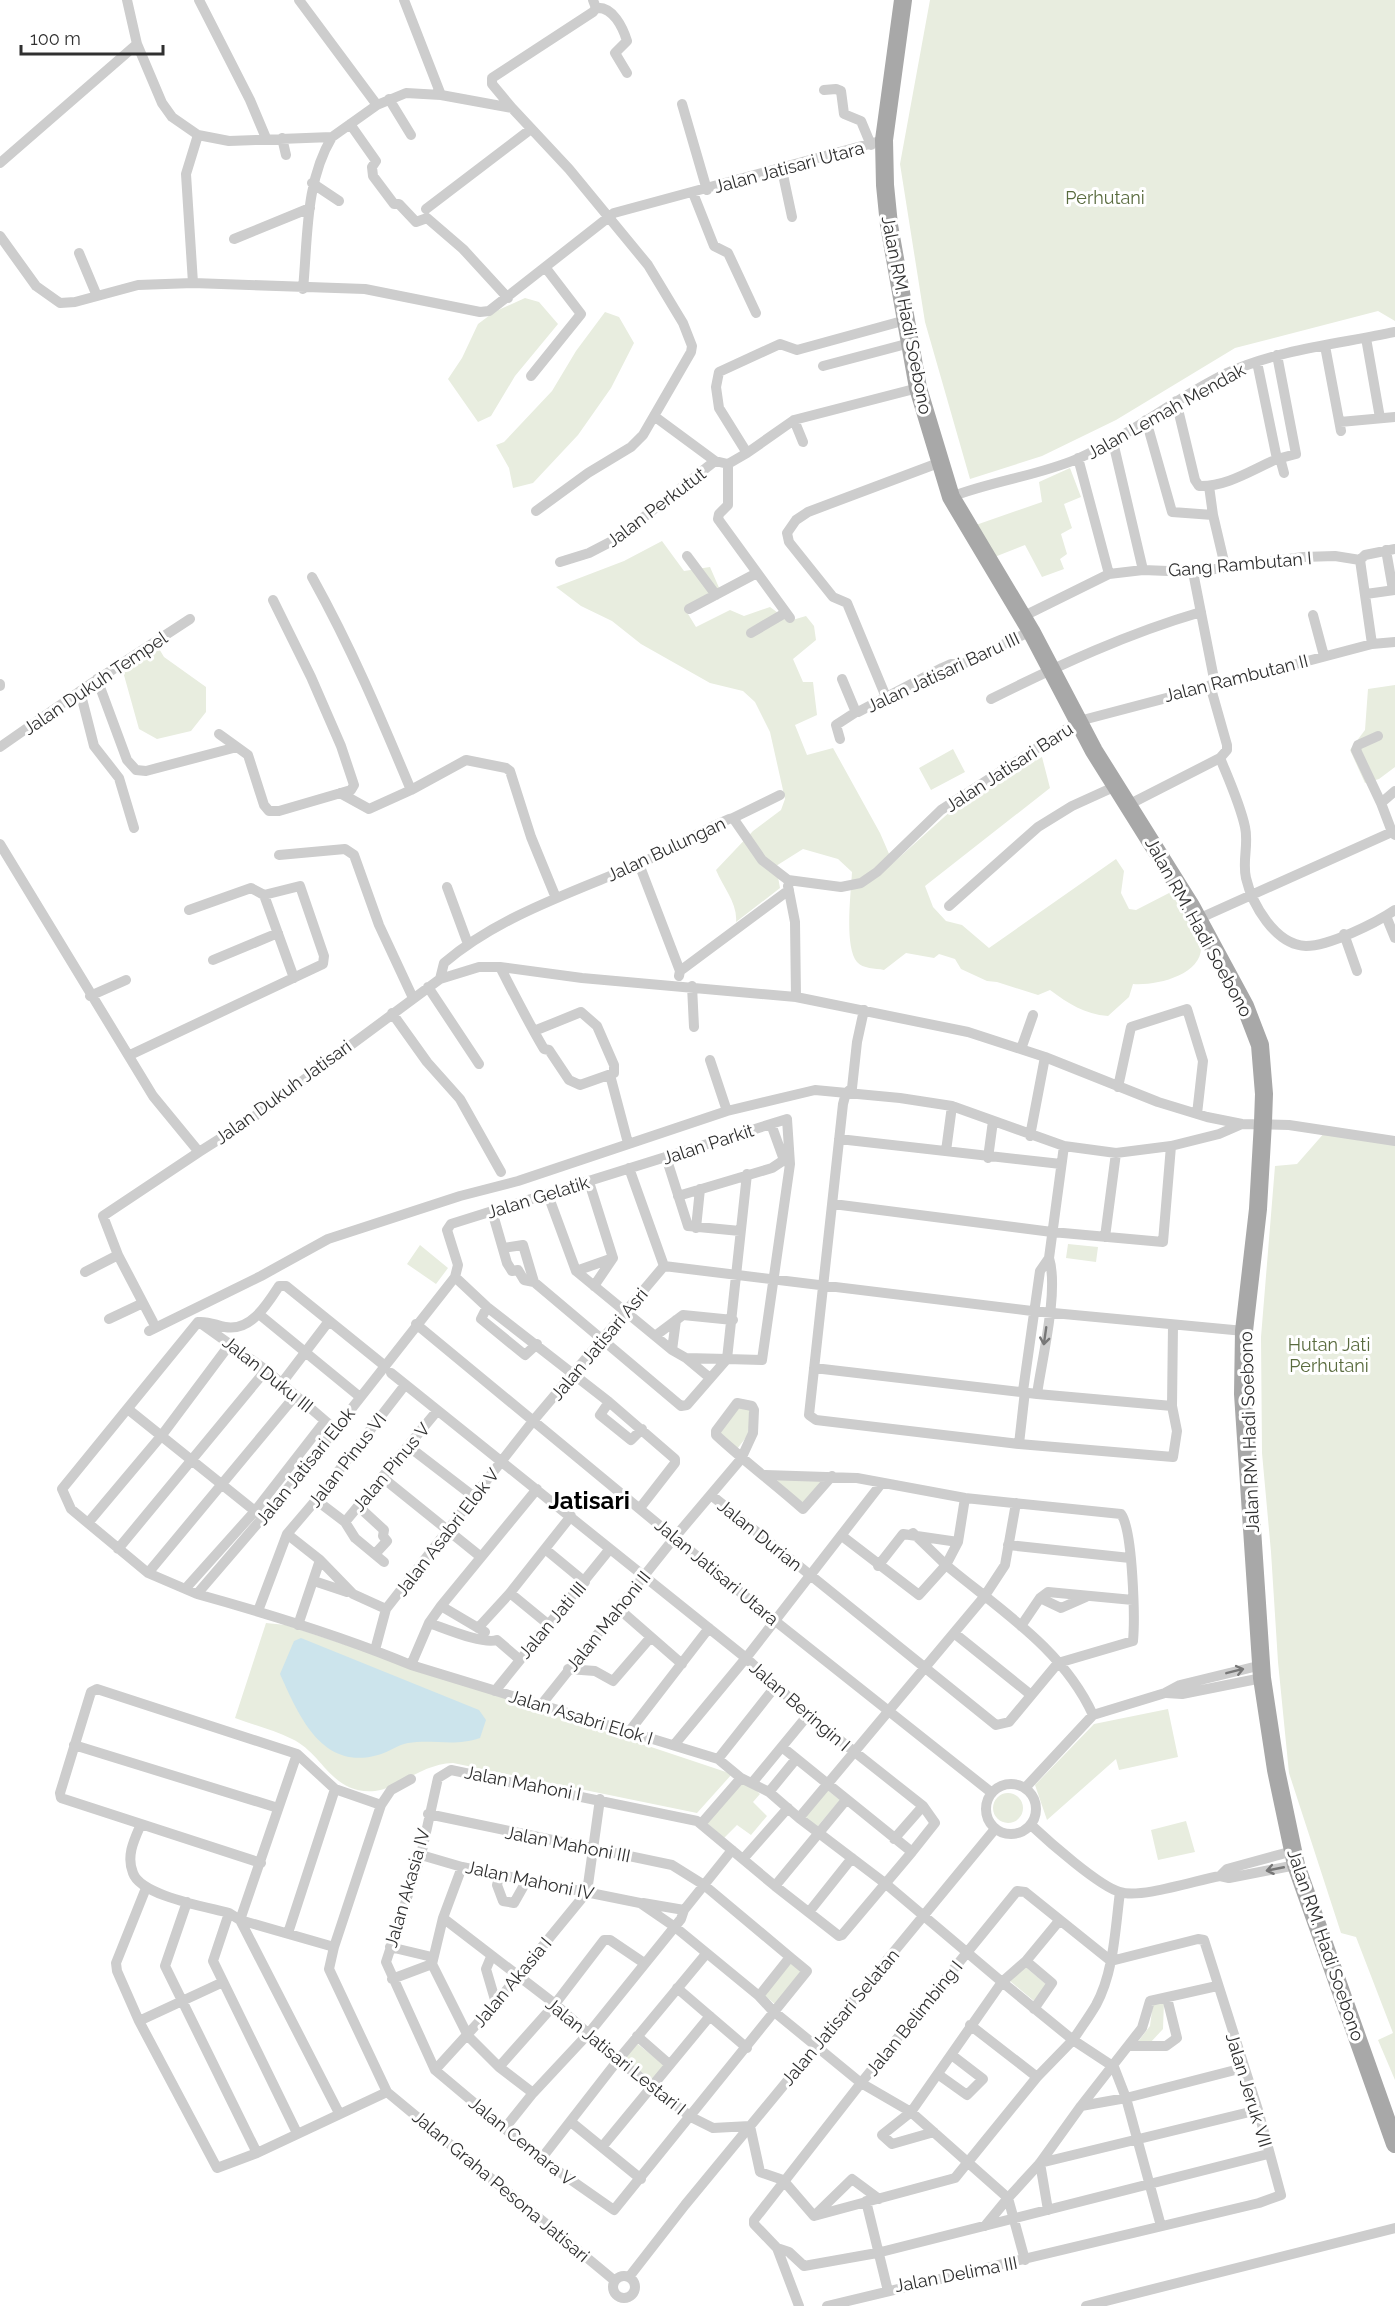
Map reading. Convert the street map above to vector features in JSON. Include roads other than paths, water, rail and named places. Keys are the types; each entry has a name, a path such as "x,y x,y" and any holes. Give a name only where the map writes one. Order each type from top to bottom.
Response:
{"main road":[{"name":"Jalan RM. Hadi Soebono","path":"903,0 878,142 889,225 918,388 951,498 1052,669 1116,786 1198,919 1245,1006 1260,1045 1264,1094 1263,1122 1258,1209 1244,1331 1246,1457 1262,1671 1276,1770 1295,1858 1395,2144"}],"street":[{"path":"127,0 137,44 167,111 198,135 229,141 332,137"},
{"path":"199,0 250,100 266,138"},
{"path":"299,0 377,105"},
{"path":"404,0 441,95"},
{"path":"536,511 588,473 631,447 654,417 691,352 692,346 670,298 648,265 563,162 512,108 492,84 492,78 568,31 595,4 610,12 623,30 627,41 615,53 627,73"},
{"path":"0,163 137,44"},
{"path":"824,90 841,91 844,114 861,121 878,142"},
{"path":"303,289 312,183 317,165 332,137 377,105 406,93 441,95 512,108"},
{"path":"389,99 411,135"},
{"path":"682,105 707,190"},
{"path":"350,124 376,161 372,167 373,176 394,204 399,204 416,222 427,218 463,249 508,298"},
{"path":"426,209 531,129"},
{"path":"193,283 186,174 198,135"},
{"path":"282,138 286,155"},
{"name":"Jalan Jatisari Utara","path":"0,236 36,286 55,301 65,304 138,285 193,283 303,289 365,289 480,312 497,307 607,218 628,209 782,170 878,142"},
{"path":"782,170 792,217"},
{"path":"312,183 339,201"},
{"name":"Jalan Jatisari Utara","path":"693,193 714,246 728,254 756,313"},
{"path":"234,239 310,208"},
{"path":"79,253 97,296"},
{"path":"531,376 581,314 544,267"},
{"path":"747,453 719,408 716,381 723,369 780,344 797,350 906,320"},
{"name":"Jalan Lemah Mendak","path":"951,498 978,487 1052,469 1078,458 1113,442 1176,401 1227,373 1277,355 1395,332"},
{"path":"1366,338 1380,418"},
{"path":"823,366 910,343"},
{"path":"1325,346 1340,427 1395,417"},
{"path":"1176,401 1197,483 1209,486 1296,454 1277,355"},
{"path":"1257,362 1278,459 1284,473"},
{"path":"654,417 715,461 728,464 794,420 918,388"},
{"path":"794,420 803,442"},
{"path":"1146,420 1172,512 1214,516"},
{"path":"1113,442 1143,570"},
{"path":"1078,458 1109,574"},
{"name":"Jalan Perkutut","path":"560,562 589,553 616,539 715,461"},
{"path":"886,697 848,603 833,597 789,542 787,533 796,520 808,512 940,462"},
{"name":"Jalan Perkutut","path":"728,464 728,505 719,514 718,519 755,574"},
{"path":"1209,486 1225,566"},
{"path":"1366,594 1394,590 1391,550 1365,555 1360,560 1372,644"},
{"path":"687,556 716,595"},
{"name":"Gang Rambutan I","path":"1026,624 1109,574 1143,570 1193,572 1303,557 1335,556 1360,560"},
{"path":"1128,805 1225,755 1227,745 1213,685 1193,572"},
{"path":"689,609 755,574 788,615 751,633"},
{"path":"312,577 352,651 411,790"},
{"path":"219,734 248,755 264,805 269,811 279,811 354,787 344,755 311,677 273,600"},
{"path":"991,699 1052,669 1163,624 1201,612"},
{"path":"1312,615 1324,656"},
{"name":"Jalan Dukuh Tempel","path":"0,747 97,679 190,619"},
{"name":"Jalan Jatisari Baru III","path":"840,739 836,725 855,711 951,664 963,664 1026,624"},
{"name":"Jalan Rambutan II","path":"1079,721 1372,644 1395,642"},
{"path":"97,679 127,760 136,770 146,771 237,747"},
{"path":"842,679 855,711"},
{"path":"80,691 94,746 119,778 134,828"},
{"name":"Jalan Jatisari Baru","path":"788,885 841,887 864,882 941,810 1079,721"},
{"path":"1198,919 1394,834 1356,750 1358,746 1378,736"},
{"path":"1220,758 1245,826 1245,870 1251,896 1276,931 1294,944 1312,945 1344,934 1390,913 1395,938"},
{"path":"340,793 369,809 411,790 467,759 509,770 531,837 556,898"},
{"path":"949,906 1038,827 1072,806 1116,786"},
{"path":"1381,802 1395,791"},
{"path":"733,818 780,795"},
{"name":"Jalan Bulungan","path":"440,979 442,965 468,944 556,898 639,864 711,826 733,818 762,860 788,885"},
{"name":"Jalan Dukuh Jatisari","path":"0,844 90,996 153,1096 199,1152 251,1119 440,979 479,967 501,967 582,978 796,997 968,1032 1045,1057 1118,1087 1197,1114 1242,1124 1263,1122 1395,1141"},
{"path":"279,855 345,849 354,855 379,925 413,998"},
{"path":"639,864 680,971 678,985"},
{"path":"129,1055 320,967 325,961 298,885 264,895"},
{"path":"680,971 788,885 795,922 796,997"},
{"path":"447,887 468,944"},
{"path":"189,910 251,888 264,895 294,978"},
{"path":"213,960 278,933"},
{"path":"1344,934 1357,970"},
{"path":"501,967 534,1031 544,1049 550,1051 562,1072 573,1083 580,1085 614,1073 614,1065 597,1026 581,1012 534,1031"},
{"path":"90,996 126,980"},
{"path":"692,986 694,1027"},
{"path":"428,987 479,1064"},
{"path":"1118,1087 1131,1027 1187,1009 1198,1038 1203,1061 1197,1114"},
{"path":"864,1010 857,1042 852,1088 846,1093 839,1139 809,1415 812,1419 1019,1444 1172,1458 1175,1455 1176,1431 1172,1406 1173,1325"},
{"path":"392,1013 427,1062 460,1099 501,1172"},
{"path":"1021,1049 1033,1015"},
{"path":"1030,1136 1045,1057"},
{"path":"710,1060 727,1112"},
{"path":"610,1075 627,1143"},
{"name":"Jalan Dukuh Jatisari","path":"142,1302 151,1326 261,1276 328,1239 460,1196 518,1181 627,1143 727,1112 814,1090 952,1107 1064,1146 1116,1153 1171,1146 1219,1134 1242,1124"},
{"path":"946,1151 952,1107"},
{"name":"Jalan Parkit","path":"629,1168 786,1119 787,1162"},
{"path":"988,1158 993,1121"},
{"path":"686,1358 761,1361 764,1359 787,1162 771,1124"},
{"path":"839,1139 988,1158 1061,1164"},
{"path":"1036,1394 1049,1312 1053,1270 1049,1258 1064,1146"},
{"path":"833,1204 1052,1232 1163,1242 1171,1146"},
{"path":"109,1319 142,1302 103,1221 106,1211 199,1152"},
{"path":"1105,1237 1116,1153"},
{"path":"666,1157 686,1224 696,1228 740,1231"},
{"path":"678,1196 787,1162"},
{"path":"629,1168 663,1266 1032,1311 1244,1331"},
{"name":"Jalan Gelatik","path":"455,1277 458,1264 448,1227 629,1168"},
{"path":"492,1211 512,1270 518,1270 524,1280 534,1282 681,1406 687,1405 727,1359 738,1276 740,1231 747,1174"},
{"path":"589,1182 614,1258"},
{"path":"696,1228 700,1189"},
{"path":"548,1195 576,1271 672,1350 686,1358 710,1378"},
{"path":"503,1248 523,1245 534,1282"},
{"path":"85,1272 118,1255"},
{"path":"576,1271 614,1258"},
{"path":"594,1286 614,1258"},
{"path":"1019,1444 1032,1311 1040,1271 1049,1258"},
{"name":"Jalan Jatisari Asri","path":"533,1421 575,1375 625,1310 663,1266"},
{"path":"455,1277 487,1307 537,1344 673,1456 675,1462 640,1508"},
{"name":"Jalan Jatisari Elok","path":"186,1588 259,1514 336,1428 360,1397 388,1370 416,1324 455,1277"},
{"path":"197,1594 148,1573 71,1509 62,1489 129,1410 198,1322 209,1322 226,1328 260,1315 282,1285 746,1658"},
{"path":"260,1315 360,1397"},
{"path":"655,1336 683,1315 733,1320"},
{"path":"672,1350 676,1320"},
{"path":"281,1384 329,1321"},
{"name":"Jalan Duku III","path":"198,1322 214,1331 266,1370 336,1428"},
{"name":"Jalan Jatisari Utara","path":"416,1324 774,1620 992,1793"},
{"path":"88,1523 162,1435 230,1344"},
{"path":"814,1368 1036,1394 1172,1406"},
{"path":"118,1549 266,1370"},
{"name":"Jalan Pinus VI","path":"258,1611 287,1534 405,1385"},
{"path":"148,1573 295,1396"},
{"path":"609,1402 600,1415 608,1422 631,1440 642,1429"},
{"name":"Jalan Mahoni II","path":"541,1705 675,1537 741,1459 753,1433 754,1410 752,1406 741,1402 737,1403 715,1433 741,1459"},
{"path":"129,1410 259,1514"},
{"name":"Jalan Pinus V","path":"316,1500 345,1522 437,1411"},
{"name":"Jalan Jatisari Elok","path":"197,1594 259,1514 325,1421"},
{"name":"Jalan Asabri Elok V","path":"375,1650 386,1609 533,1421"},
{"path":"408,1446 473,1496"},
{"path":"741,1459 765,1475 805,1509 832,1476"},
{"path":"765,1475 832,1476 965,1498 1118,1513 1125,1520 1133,1600 1133,1641 1058,1663 1031,1695 954,1633"},
{"path":"383,1478 447,1532 481,1557"},
{"path":"674,1745 746,1658 881,1484"},
{"path":"411,1665 429,1623 441,1606 537,1489"},
{"name":"Jalan Durian","path":"711,1495 998,1726 1009,1722 1031,1695"},
{"path":"842,1536 878,1566 919,1594 946,1565 958,1542 965,1498"},
{"path":"799,1818 984,1597 1005,1564 1016,1503"},
{"path":"345,1522 355,1538 380,1558 387,1541 383,1536 384,1530 359,1507"},
{"path":"478,1628 510,1593 571,1516"},
{"path":"913,1533 946,1565 1053,1653 1058,1663 1084,1695 1093,1714"},
{"path":"878,1566 901,1535 913,1533 958,1542"},
{"path":"287,1534 320,1560 353,1594"},
{"path":"1008,1545 1130,1558"},
{"path":"545,1549 585,1581"},
{"name":"Jalan Jati III","path":"495,1691 609,1550"},
{"path":"298,1625 320,1560"},
{"path":"314,1581 353,1594 386,1609"},
{"path":"1021,1626 1040,1598 1048,1592 1133,1600"},
{"path":"510,1593 549,1625"},
{"name":"Jalan Asabri Elok I","path":"197,1594 258,1611 375,1650 411,1665 718,1759 746,1781 769,1791 799,1818 886,1884 922,1917 1034,2009 1073,2040 1114,2067"},
{"path":"441,1606 497,1640 519,1659"},
{"path":"619,1609 682,1664"},
{"path":"429,1623 467,1635 492,1641 497,1640"},
{"path":"628,1733 709,1628"},
{"path":"568,1670 594,1671 613,1681 651,1637"},
{"name":"Jalan Beringin I","path":"746,1658 808,1715 923,1806"},
{"path":"1025,1788 1093,1714 1165,1693 1180,1685 1262,1671"},
{"path":"718,1759 775,1687"},
{"path":"261,1863 61,1798 60,1793 90,1694 98,1689 297,1754 335,1789 381,1805"},
{"path":"701,1824 782,1747 808,1715"},
{"path":"74,1745 278,1808"},
{"path":"782,1747 912,1852"},
{"path":"297,1754 240,1920 339,2113"},
{"path":"769,1791 796,1759"},
{"name":"Jalan Mahoni I","path":"445,1771 457,1770 669,1813 701,1824 732,1850"},
{"name":"Jalan Akasia IV","path":"435,2070 386,1965 421,1855 428,1814 438,1778 445,1771"},
{"name":"Jalan Graha Pesona Jatisari","path":"411,1779 391,1790 381,1805 334,1947 329,1969 387,2092 615,2281 614,2292 619,2297 627,2298 635,2290 634,2283 629,2277 685,2205"},
{"path":"1007,1784 1025,1788 1033,1795 1036,1805 1036,1816 1031,1825 1014,1834 995,1829 986,1812 992,1793 1007,1784"},
{"path":"288,1933 335,1789"},
{"name":"Jalan Mahoni I","path":"587,1892 591,1848 600,1798"},
{"path":"775,1886 846,1800"},
{"path":"505,2128 533,2093 589,2033 675,1927 684,1910 732,1850 775,1886 839,1935 843,1935 935,1823 923,1806 894,1839"},
{"path":"742,1859 788,1808"},
{"name":"Jalan Mahoni III","path":"428,1814 669,1864 704,1885 807,1972 774,2013"},
{"path":"141,1824 131,1848 130,1859 134,1876 146,1888 229,1913 240,1920 334,1947"},
{"path":"1031,1825 1056,1848 1120,1893 1144,1892 1220,1876 1227,1869 1295,1858"},
{"name":"Jalan Jatisari Selatan","path":"685,2205 995,1829"},
{"name":"Jalan Mahoni IV","path":"421,1855 462,1867 684,1910"},
{"path":"809,1912 852,1858"},
{"path":"462,1867 443,1918 432,1960 445,1995 468,2036 499,2067 533,2093"},
{"path":"500,1874 497,1885 503,1901 514,1903 527,1880"},
{"path":"146,1888 116,1963 117,1971 214,2166 221,2169 257,2154 387,2092"},
{"name":"Jalan Belimbing I","path":"777,2248 754,2224 754,2220 783,2180 1017,1891 1025,1892 1059,1921"},
{"name":"Jalan Akasia I","path":"435,2070 468,2036 587,1892"},
{"path":"814,2216 950,2181 969,2163 1037,2077 1073,2040 1096,2004 1111,1961 1120,1893"},
{"path":"188,1902 165,1966 257,2154"},
{"name":"Jalan Mahoni IV","path":"640,1903 675,1927 759,1996 774,2013 861,2083 911,2112 1008,2198"},
{"path":"229,1913 213,1958 221,1983 297,2133"},
{"name":"Jalan Jatisari Lestari I","path":"443,1918 555,2004 618,2060 691,2117 713,2128 750,2126"},
{"path":"934,2132 888,2143 882,2134 911,2112 953,2056 970,2025 1002,1982 1026,1961 1059,1921 1111,1961"},
{"name":"Jalan Jeruk VII","path":"1111,1961 1198,1939 1204,1940 1258,2110 1268,2154 1281,2194"},
{"path":"499,2067 555,2004 606,1940 644,1963"},
{"path":"390,1947 432,1960"},
{"path":"542,2160 637,2036 706,1954"},
{"path":"491,1957 486,1969 496,2003"},
{"path":"759,1996 790,1957"},
{"path":"392,1979 432,1960"},
{"path":"1026,1961 1052,1983 1034,2009"},
{"path":"140,2021 221,1983"},
{"path":"986,2226 1040,2163 1081,2106 1114,2067 1142,2028 1148,2003 1153,1999 1167,1998 1217,1986"},
{"path":"677,1988 747,2049"},
{"path":"1129,2046 1166,2046 1177,2038 1167,1998"},
{"path":"571,2122 641,2178 774,2013"},
{"path":"602,2147 710,2016"},
{"path":"970,2025 1037,2077"},
{"path":"637,2036 669,2064"},
{"path":"939,2076 967,2095 983,2079 953,2056"},
{"path":"1114,2067 1126,2098 1161,2226"},
{"path":"1081,2106 1126,2098 1243,2068"},
{"name":"Jalan Cemara V","path":"435,2070 542,2160 611,2209 618,2209 641,2178"},
{"path":"1040,2163 1258,2110"},
{"path":"750,2126 760,2172 783,2180 814,2216"},
{"path":"786,2273 804,2265 877,2253 1268,2154"},
{"path":"1040,2163 1048,2210"},
{"path":"814,2216 852,2179 879,2199"},
{"name":"Jalan Delima III","path":"866,2202 888,2291 1259,2203 1281,2194"},
{"path":"1008,2198 1024,2260"},
{"path":"1086,2306 1395,2228"},
{"path":"777,2248 789,2252 804,2265"},
{"path":"777,2248 799,2306"},
{"path":"615,2281 622,2277 629,2277"},
{"path":"827,2306 888,2291"}],"water":[{"path":"301,1638 479,1710 486,1720 480,1738 461,1742 408,1743 378,1755 358,1758 342,1755 327,1747 315,1736 295,1707 280,1674 294,1641"}],"district":[{"name":"Jatisari","path":"589,1500"}],"park label":[{"name":"Perhutani","path":"1105,197"},
{"name":"Hutan Jati Perhutani","path":"1329,1354"}]}
